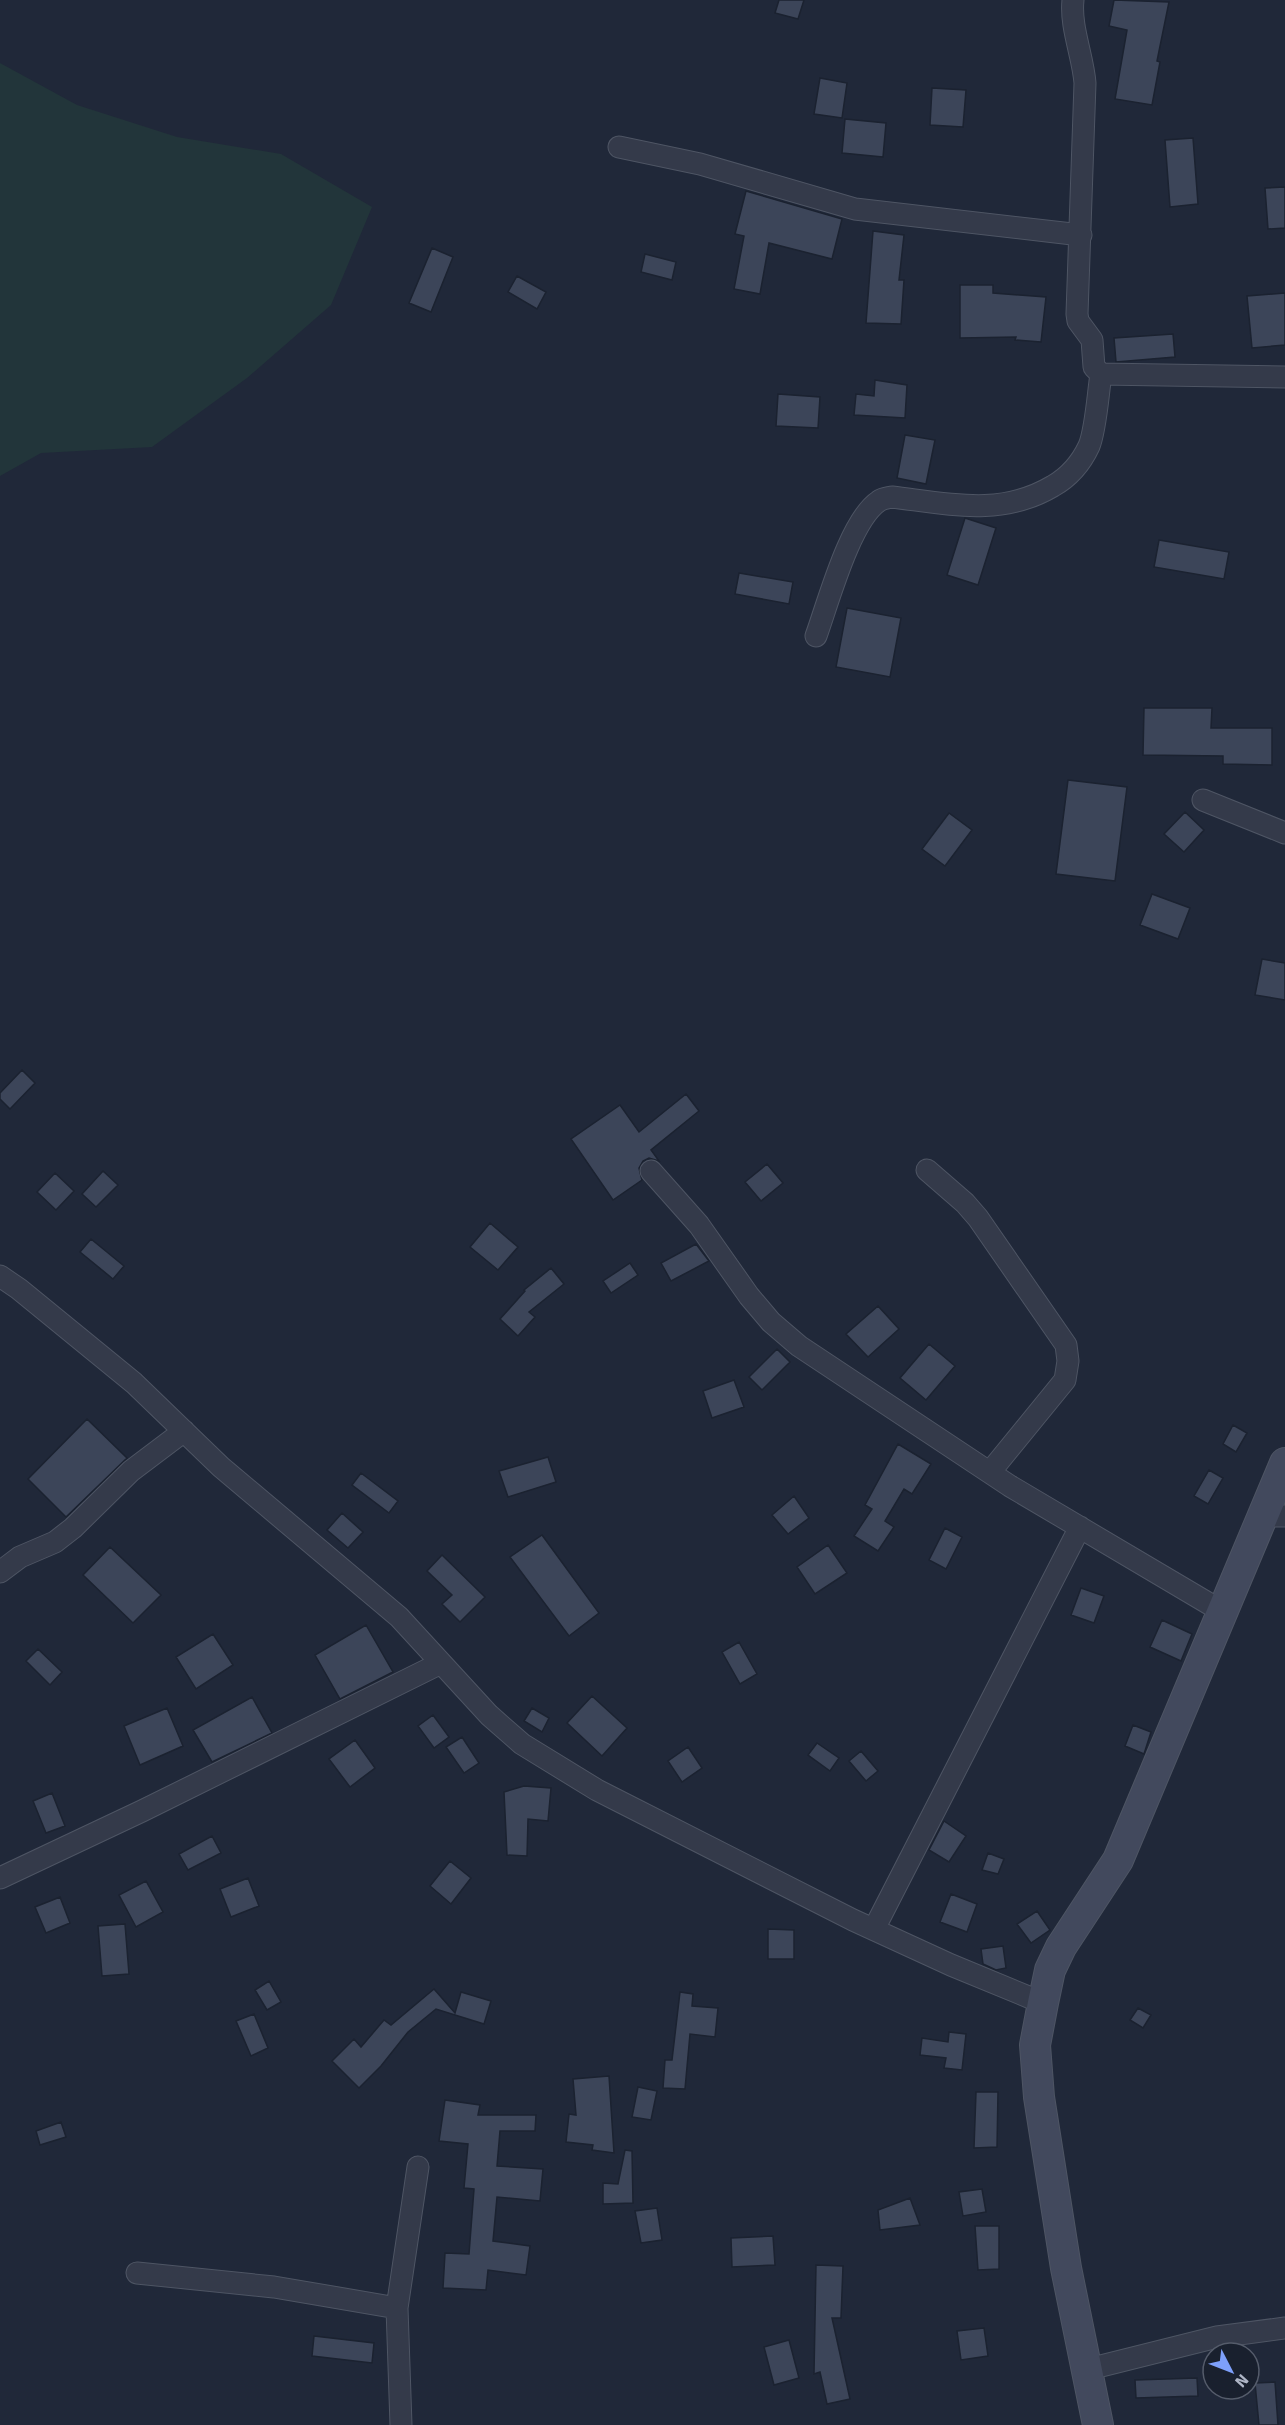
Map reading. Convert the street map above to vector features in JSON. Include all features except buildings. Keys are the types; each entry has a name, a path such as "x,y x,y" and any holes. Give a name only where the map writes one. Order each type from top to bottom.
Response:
{"main road":[{"path":"1098,2425 1085,2370 1064,2256 1039,2097 1035,2045 1042,2003 1050,1971 1061,1947 1118,1860 1223,1612 1274,1516 1285,1462"}],"street":[{"path":"1074,0 1072,10 1084,63 1085,83 1077,314 1078,321 1092,340 1094,367 1101,374 1285,377"},
{"path":"619,147 700,164 855,209 1081,235"},
{"path":"816,636 848,543 871,507 881,499 892,497 968,506 1002,506 1037,496 1063,480 1079,463 1090,444 1101,374"},
{"path":"1203,800 1285,833"},
{"path":"927,1170 965,1203 978,1218 1065,1345 1068,1361 1065,1380 990,1472"},
{"path":"651,1171 699,1225 749,1296 771,1322 800,1346 990,1472 1223,1612"},
{"path":"0,1276 20,1288 134,1383 239,1483 399,1617 489,1714 522,1744 597,1790 874,1929 951,1965 1042,2003"},
{"path":"0,1572 20,1557 55,1542 73,1528 131,1471 184,1431"},
{"path":"874,1929 1080,1527"},
{"path":"0,1878 142,1811 441,1662"},
{"path":"401,2425 397,2308 418,2167"},
{"path":"137,2273 274,2287 397,2308"},
{"path":"1085,2370 1217,2337 1285,2328"}],"green space":[{"path":"0,63 77,105 177,137 281,154 372,207 331,305 247,378 152,447 41,453 0,476"}]}
